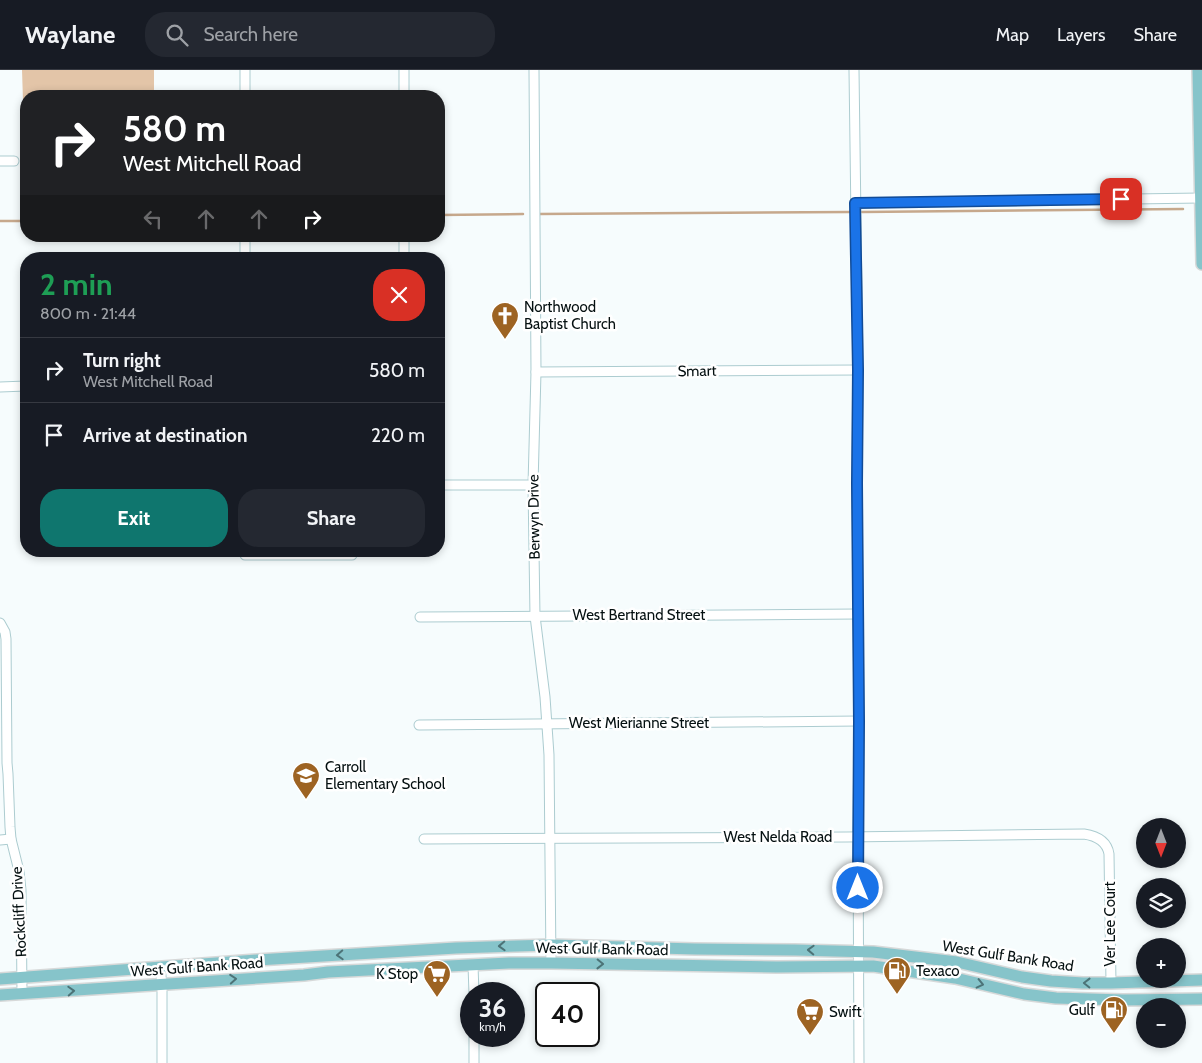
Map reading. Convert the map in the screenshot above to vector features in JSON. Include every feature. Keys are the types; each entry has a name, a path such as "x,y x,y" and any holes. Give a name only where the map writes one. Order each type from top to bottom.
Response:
{"main road":[{"path":"1198,70 1202,264"},
{"name":"West Gulf Bank Road","path":"0,979 257,960 551,944 860,952 951,961 1022,977 1051,981 1083,983 1136,982"},
{"name":"West Gulf Bank Road","path":"0,995 328,972 509,963 551,963 777,967 873,966 955,978 1024,994 1056,998 1136,1000"},
{"path":"1186,980 1198,974 1202,969"},
{"name":"West Gulf Bank Road","path":"1186,981 1202,980"},
{"path":"1179,998 1182,988"},
{"name":"West Gulf Bank Road","path":"1186,998 1202,999"}],"street":[{"path":"245,70 245,90"},
{"path":"404,70 404,90"},
{"name":"Berwyn Drive","path":"534,70 536,372 533,484 535,616 549,755 551,963"},
{"path":"854,70 858,370 859,1063"},
{"path":"0,161 14,161"},
{"path":"855,203 1200,198"},
{"name":"Smart","path":"536,372 858,370"},
{"path":"0,387 20,386"},
{"path":"445,485 533,484"},
{"name":"West Bertrand Street","path":"420,617 858,614"},
{"name":"Rockcliff Drive","path":"0,623 5,632 6,639 6,763 11,839 20,880 22,994"},
{"name":"West Mierianne Street","path":"419,725 859,721"},
{"name":"West Nelda Road","path":"424,839 1084,834 1092,835 1105,843 1108,848 1110,866"},
{"path":"0,840 11,839"},
{"name":"Ver Lee Court","path":"1110,866 1111,983"},
{"path":"473,965 474,982"},
{"path":"160,968 162,984 162,1063"},
{"path":"474,1047 474,1063"}],"shaded area":[{"path":"22,70 154,70 154,90 23,90"}],"waterway":[{"path":"862,212 1183,209"},
{"path":"538,214 849,212"},
{"path":"445,215 523,214"},
{"path":"0,221 20,221"}],"place":[{"name":"Northwood Baptist Church","path":"505,340"},
{"name":"Carroll Elementary School","path":"306,800"},
{"name":"Texaco","path":"897,995"},
{"name":"K Stop","path":"437,998"},
{"name":"Gulf","path":"1114,1034"},
{"name":"Swift","path":"810,1036"}],"route":[{"path":"858,888 858,370 855,203 1121,199"}]}
